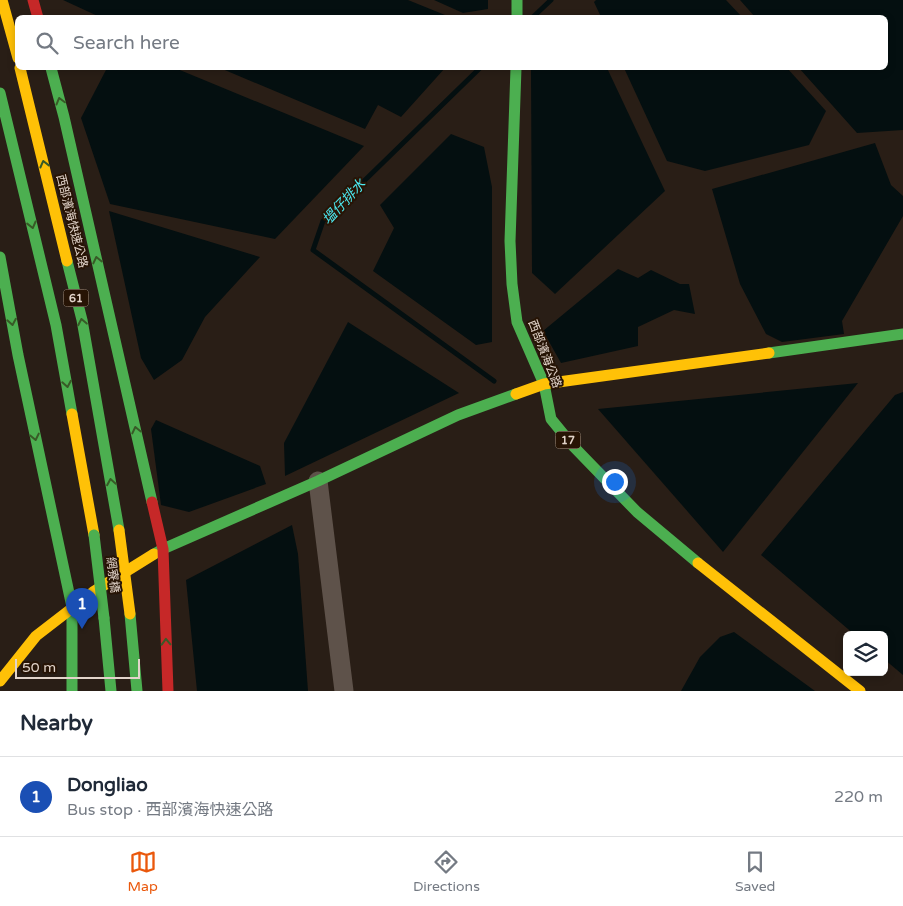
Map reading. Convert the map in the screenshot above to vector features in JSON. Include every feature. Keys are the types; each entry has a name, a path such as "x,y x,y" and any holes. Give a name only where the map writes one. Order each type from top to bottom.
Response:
{"main road":[{"path":"2,0 15,47"},
{"path":"33,0 37,15"},
{"path":"517,0 517,15"},
{"name":"西部濱海快速公路","path":"20,70 82,320 119,530"},
{"path":"52,70 69,136 163,549 168,691"},
{"name":"西部濱海公路","path":"516,70 510,241 512,284 517,322 544,384 551,419 574,447 637,512 705,569 860,691"},
{"name":"網寮橋","path":"0,93 56,325 94,534 111,691"},
{"path":"0,257 18,355 72,608 72,691"},
{"path":"0,682 36,636 93,592 163,549 318,481 458,415 544,384 903,334"},
{"name":"網寮橋","path":"119,530 130,614 137,691"}],"street":[{"path":"318,481 344,691"}],"shaded area":[{"path":"63,0 408,0 445,15 96,15"},
{"path":"434,0 488,0 488,9 463,13"},
{"path":"596,0 726,0 740,15 600,15 594,2"},
{"path":"740,0 903,0 903,130 857,133 801,70 888,70 888,15 753,15"},
{"path":"106,70 180,70 364,146 275,239 110,204 81,118"},
{"path":"225,70 443,70 401,117 378,105 365,129"},
{"path":"531,70 608,70 665,191 555,294 532,273"},
{"path":"625,70 789,70 826,111 809,145 705,171 667,161"},
{"path":"451,134 484,147 492,187 492,342 476,345 373,271 394,228 380,205"},
{"path":"875,143 891,185 903,196 903,216 842,321 844,334 782,342 766,334 740,284 712,189"},
{"path":"109,211 260,257 205,317 182,360 154,380 141,358"},
{"path":"618,269 638,278 651,270 680,284 689,284 695,314 674,310 638,327 638,346 561,363 543,331"},
{"path":"348,322 459,393 285,476 284,443"},
{"path":"858,383 723,552 598,409"},
{"path":"903,392 903,675 888,662 888,631 850,631 761,555 895,395"},
{"path":"156,420 260,466 266,484 189,512 161,505 151,429"},
{"path":"292,525 298,554 308,691 197,691 186,580"},
{"path":"734,632 815,691 681,691 700,657 720,637"}],"waterway":[{"name":"塭仔排水","path":"535,15 551,0"},
{"name":"塭仔排水","path":"478,70 323,221 313,250 494,381"}],"traffic: fast":[{"path":"517,0 517,15"},
{"path":"52,70 152,502"},
{"path":"516,70 510,241 512,284 517,322 544,384 551,419 574,447 637,512 698,563"},
{"path":"0,93 56,325 72,414"},
{"path":"0,257 18,355 72,607 72,691"},
{"path":"67,261 82,320 119,530"},
{"path":"769,353 903,334"},
{"path":"154,554 318,481 458,415 516,394"},
{"path":"94,535 104,618"},
{"path":"130,614 137,691"},
{"path":"104,618 111,691"}],"traffic: slow":[{"path":"2,0 15,47"},
{"path":"20,70 67,261"},
{"path":"516,394 544,384 769,353"},
{"path":"72,414 94,535"},
{"path":"119,530 130,614"},
{"path":"0,681 36,636 93,592 154,554"},
{"path":"698,563 860,691"}],"traffic: jam":[{"path":"33,0 37,15"},
{"path":"152,502 163,549 168,691"}],"place":[{"name":"Dongliao","path":"82,629"}]}
